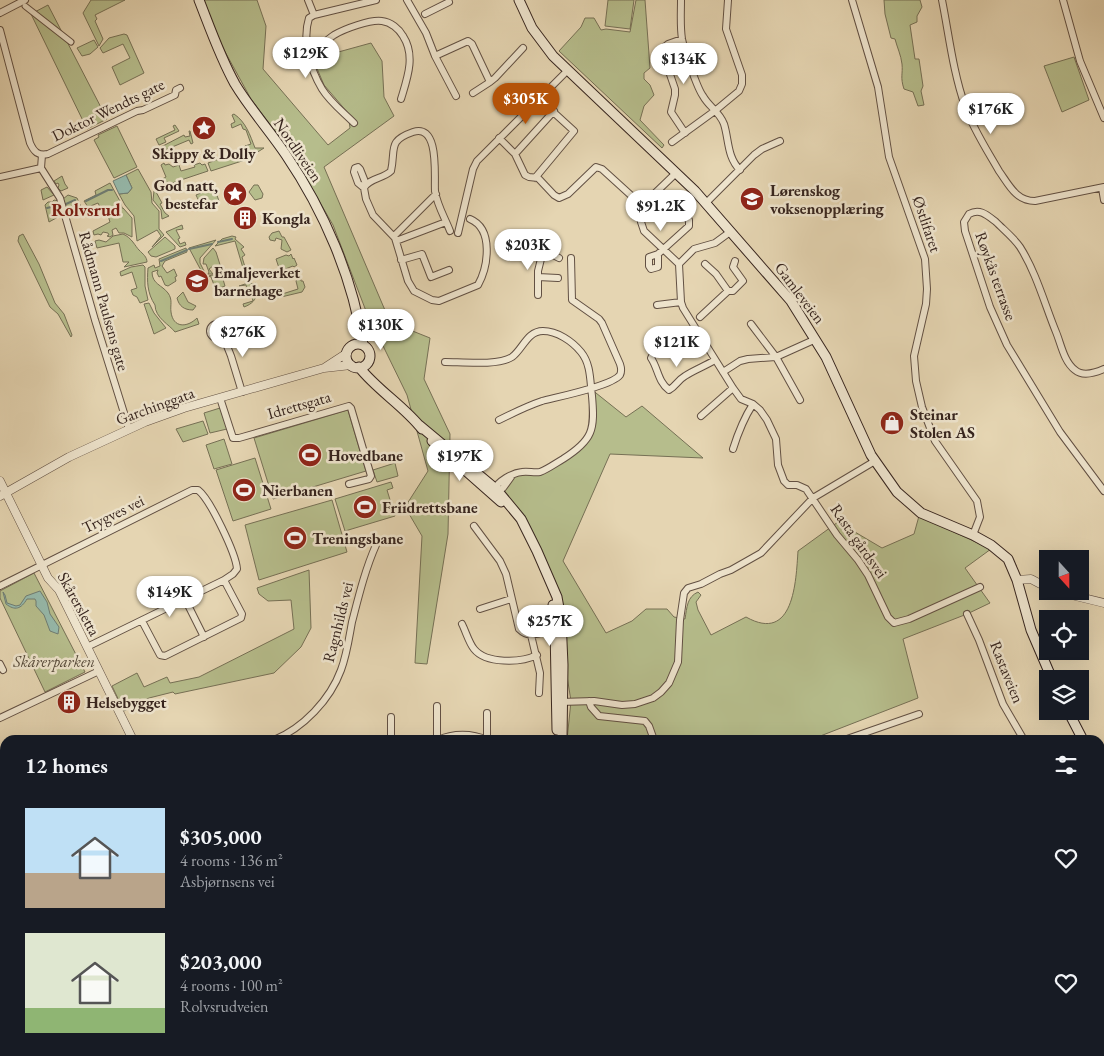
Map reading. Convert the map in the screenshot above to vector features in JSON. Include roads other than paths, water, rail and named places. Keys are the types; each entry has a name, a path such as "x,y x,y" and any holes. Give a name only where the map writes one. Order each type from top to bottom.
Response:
{"main road":[{"name":"Nordliveien","path":"199,0 234,82 286,156 308,191 324,222 348,281 355,306 358,323 358,345"},
{"name":"Gamleveien","path":"519,0 538,37 547,50 567,71 676,172 706,203 784,293 816,339 875,461 892,486 912,507 930,518 973,535 991,545 1005,556 1018,580 1032,630 1048,670"},
{"path":"359,365 370,359 370,353 367,348 358,345 349,348 347,360 359,365 367,378 375,383 419,425 436,446 496,491 525,528 537,551 558,604 560,735"},
{"path":"1073,720 1080,735"}],"street":[{"path":"308,0 312,17 306,29 306,41 316,75 322,88 354,123"},
{"path":"407,0 426,33 435,56 456,96"},
{"path":"681,0 682,39 700,92 704,99 716,110 724,124 730,154 740,170"},
{"path":"672,142 739,92 742,84 742,75 726,29 728,0"},
{"name":"Østlifaret","path":"852,0 878,87 889,157 925,259 926,304 914,356 916,381 922,407 935,441 977,501 980,517 973,535"},
{"path":"942,0 957,79 966,108 983,142 1013,191 1024,200 1035,201 1103,187 1104,200"},
{"path":"1063,0 1084,70 1104,118"},
{"path":"312,17 371,1"},
{"path":"425,14 449,2"},
{"path":"0,13 25,3 71,42"},
{"path":"308,51 317,48 335,34 359,25 381,21 397,27 406,40 410,62 410,70 400,100"},
{"path":"0,30 30,143 35,152 44,155 41,168 0,177"},
{"path":"682,39 668,44 663,48 663,54 675,95 671,112 685,133"},
{"path":"435,56 468,41 472,44 490,82"},
{"path":"473,93 490,82 522,48"},
{"path":"458,233 473,169 477,162 567,71"},
{"name":"Doktor Wendts gate","path":"44,155 175,95 176,90 180,88"},
{"path":"535,178 574,130 539,99"},
{"path":"515,154 554,111"},
{"path":"450,230 436,194 435,156 428,136 419,130 398,138 392,150 391,171 365,186 366,199 373,215 395,239 410,287 414,291 432,300 442,301 475,287 480,281 487,246 480,225 470,219"},
{"path":"499,138 515,154 525,175 542,182 559,198 568,194 594,168 598,167 635,199 639,204 644,231 661,252 679,264"},
{"path":"706,203 762,149 780,141"},
{"name":"Rådmann Paulsens gate","path":"41,168 60,198 129,428"},
{"path":"639,204 649,199 676,172"},
{"path":"395,239 436,194"},
{"path":"661,252 689,226 690,223 676,208"},
{"name":"Røykås terrasse","path":"1104,370 1087,374 1072,368 1020,247 984,213 975,211 969,214 964,222 965,231 990,307 1004,339 1060,432 1104,491"},
{"path":"395,239 446,222"},
{"path":"730,232 715,243 694,249 679,264 681,302 696,330 733,388 741,399 753,404 760,410 766,420 776,439 778,465 784,481 788,485 806,488 813,498"},
{"path":"534,245 559,258"},
{"path":"538,295 538,277 543,251"},
{"path":"401,260 422,254 431,277 449,270"},
{"path":"499,420 544,401 591,389 620,374 621,369 602,323 598,318 572,300 571,258"},
{"path":"700,317 728,291 733,291 743,281 733,267 735,261"},
{"path":"705,264 716,274 728,291"},
{"path":"538,277 558,278"},
{"path":"658,305 681,302"},
{"path":"751,324 776,356 800,400"},
{"path":"696,330 688,337 675,341 653,354 651,358 656,365 658,377 669,390 676,386 686,375 715,360"},
{"path":"445,362 500,361 512,357 531,335 540,331 552,332 572,343 582,353 588,363 593,410 592,427 588,440 573,453 542,471 521,472 512,476 496,491"},
{"path":"223,336 227,342 242,392"},
{"path":"723,372 748,359 776,356 816,339"},
{"name":"Garchinggata","path":"324,368 347,353"},
{"name":"Garchinggata","path":"3,495 69,457 129,428 184,408 324,368 359,365"},
{"path":"701,416 733,388"},
{"name":"Idrettsgata","path":"220,398 232,438 239,438 349,406 371,476 349,484"},
{"path":"733,450 742,422 753,404"},
{"path":"560,702 590,701 622,705 635,704 653,698 661,692 669,683 678,662 680,620 684,593 688,588 731,570 761,553 813,498 875,461"},
{"name":"Skårersletta","path":"0,481 3,495 48,578 59,590 131,735"},
{"name":"Trygves vei","path":"0,586 192,490 198,490 202,493 234,554 237,569 224,580"},
{"name":"Rasta gårdsvei","path":"813,498 836,535 868,575 888,617 894,623 909,619 980,586"},
{"path":"474,526 500,561 506,574 519,629 524,634 558,633"},
{"name":"Ragnhilds vei","path":"283,735 316,710 341,671 367,565 376,545"},
{"path":"1018,580 1031,579 1039,583"},
{"path":"87,647 224,580 242,614 241,618 165,656 160,655 142,621"},
{"path":"185,599 204,637"},
{"path":"480,608 511,599"},
{"path":"1089,599 1104,603"},
{"name":"Rastaveien","path":"967,614 1003,704 1021,735"},
{"path":"462,624 473,648 485,657 517,661 529,659 537,655"},
{"path":"534,635 540,674 538,693"},
{"path":"0,718 99,671"},
{"path":"590,701 591,708 599,716 645,721 652,735"},
{"path":"437,706 438,735"},
{"path":"487,713 487,735"},
{"path":"858,735 919,714"},
{"path":"391,717 391,735"}],"waterway":[{"path":"86,201 108,190 112,190"},
{"path":"66,204 75,200"},
{"path":"47,208 59,205"},
{"path":"218,242 232,239"},
{"path":"189,249 212,244"},
{"path":"161,261 187,250"}],"place":[{"name":"Skippy & Dolly","path":"204,128"},
{"name":"God natt, bestefar","path":"235,194"},
{"name":"Lørenskog voksenopplæring","path":"752,199"},
{"name":"Kongla","path":"245,218"},
{"name":"Emaljeverket barnehage","path":"197,281"},
{"name":"Steinar Stolen AS","path":"892,423"},
{"name":"Hovedbane","path":"310,455"},
{"name":"Nierbanen","path":"244,490"},
{"name":"Friidrettsbane","path":"365,507"},
{"name":"Treningsbane","path":"295,538"},
{"name":"Helsebygget","path":"69,702"}],"district":[{"name":"Rolvsrud","path":"86,209"}],"park label":[{"name":"Skårerparken","path":"54,661"}]}
